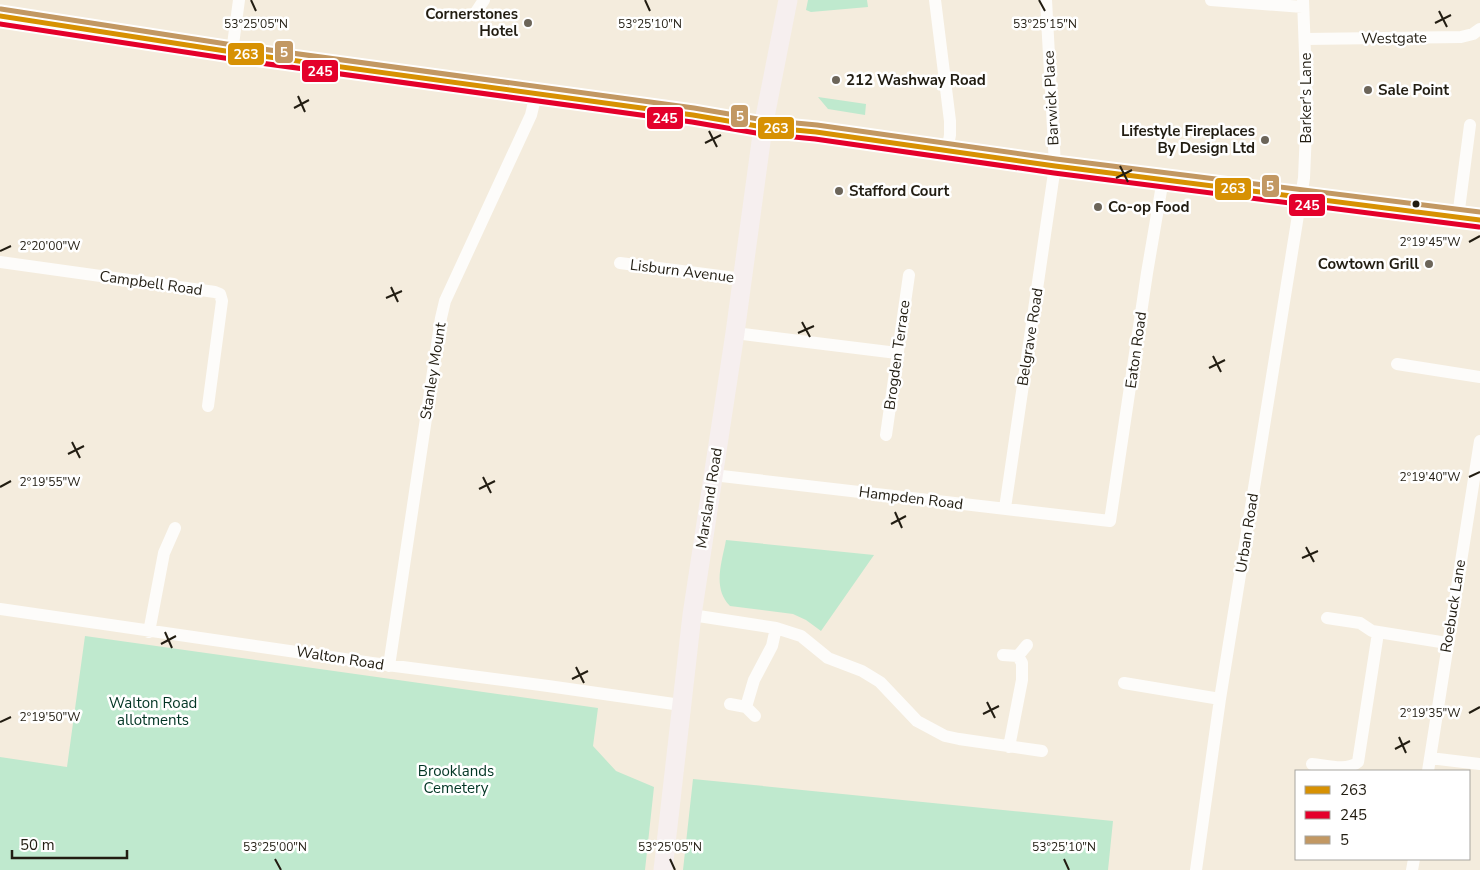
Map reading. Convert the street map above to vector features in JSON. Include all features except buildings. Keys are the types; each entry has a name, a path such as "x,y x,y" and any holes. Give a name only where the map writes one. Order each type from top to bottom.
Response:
{"highway":[{"path":"0,16 232,52 693,115 763,127 816,132 1056,166 1480,220"}],"main road":[{"name":"Marsland Road","path":"663,870 692,616 743,279 763,127 788,0"}],"street":[{"path":"232,52 239,0"},
{"path":"474,15 484,0"},
{"path":"935,0 950,120 947,151"},
{"name":"Barwick Place","path":"1046,0 1056,166"},
{"path":"1211,0 1303,3"},
{"name":"Barker's Lane","path":"1301,196 1307,130 1303,3"},
{"name":"Westgate","path":"1305,39 1461,36 1473,34 1480,29"},
{"name":"Stanley Mount","path":"389,666 439,327 445,301 531,115 536,94"},
{"path":"1458,217 1470,126"},
{"name":"Belgrave Road","path":"1005,508 1056,166"},
{"name":"Eaton Road","path":"1110,521 1147,272 1163,179"},
{"name":"Urban Road","path":"1196,870 1220,699 1301,196"},
{"name":"Campbell Road","path":"0,262 220,294 222,301 208,406"},
{"name":"Lisburn Avenue","path":"620,263 743,279"},
{"name":"Brogden Terrace","path":"886,435 909,275"},
{"path":"735,333 897,353"},
{"path":"1397,364 1480,377"},
{"name":"Roebuck Lane","path":"1428,770 1480,441"},
{"name":"Hampden Road","path":"713,475 1110,521"},
{"path":"149,632 162,561 175,528"},
{"name":"Walton Road","path":"0,609 389,666 681,705"},
{"path":"692,616 776,628 801,636 828,658 862,671 880,682 906,711 931,730 960,739 1042,751"},
{"path":"1327,618 1360,623 1372,632 1447,643"},
{"path":"730,704 750,711 754,680 772,646 776,628"},
{"path":"1312,764 1344,768 1354,766 1358,762 1378,633"},
{"path":"1018,656 1027,645"},
{"path":"1003,655 1018,656"},
{"path":"1009,747 1022,680 1022,664 1018,656"},
{"path":"1147,687 1149,674"},
{"path":"1124,683 1220,699"},
{"path":"1430,758 1480,764"}],"green space":[{"path":"808,0 867,0 868,7 811,12 806,10"},
{"path":"818,97 866,104 865,115 828,109"},
{"path":"726,540 874,555 821,631 806,620 793,614 730,606 724,599 720,583"},
{"name":"Brooklands Cemetery","path":"85,636 598,708 593,746 616,771 654,787 645,870 0,870 0,757 67,767"},
{"path":"693,779 1113,821 1108,870 683,870"}],"transit line":[{"name":"5","path":"1,9 233,45 694,108 764,120 817,125 1056,159 1480,212"},
{"name":"263","path":"0,16 232,52 693,115 763,127 816,132 1055,166 1480,220"},
{"name":"245","path":"0,24 231,59 692,122 762,134 815,139 1054,173 1479,227"}],"place":[{"name":"Cornerstones Hotel","path":"528,23"},
{"name":"212 Washway Road","path":"836,80"},
{"name":"Sale Point","path":"1368,90"},
{"name":"Lifestyle Fireplaces By Design Ltd","path":"1265,140"},
{"name":"Stafford Court","path":"839,191"},
{"name":"Co-op Food","path":"1098,207"},
{"name":"Cowtown Grill","path":"1429,264"}],"park label":[{"name":"Walton Road allotments","path":"153,712"}]}
